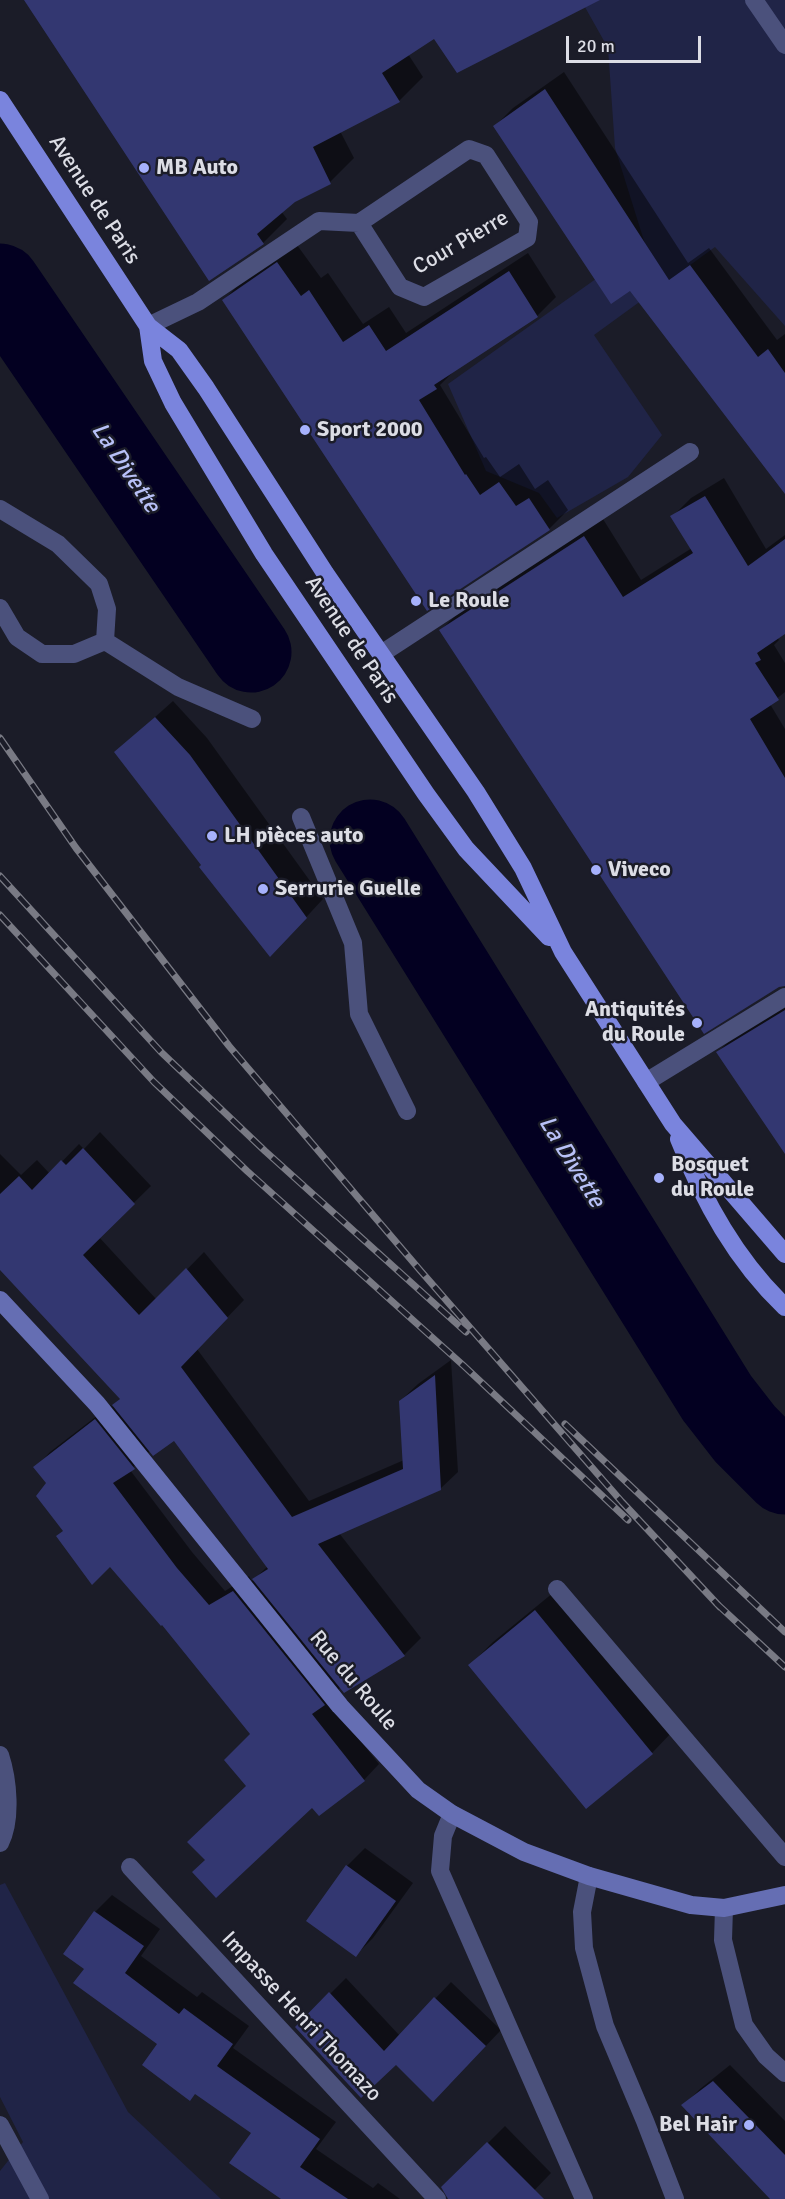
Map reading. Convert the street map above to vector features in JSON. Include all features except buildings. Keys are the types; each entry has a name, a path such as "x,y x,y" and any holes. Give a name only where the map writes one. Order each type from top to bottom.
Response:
{"main road":[{"name":"Avenue de Paris","path":"0,100 148,326 179,350 206,388 324,573 476,792 523,868 563,952 673,1124 785,1254"},
{"name":"Avenue de Paris","path":"148,326 153,361 173,403 264,554 426,794 466,849 563,952"},
{"name":"Avenue de Paris","path":"673,1124 690,1167 730,1242 763,1286 785,1306"}],"street":[{"path":"754,0 785,45"},
{"name":"Cour Pierre","path":"469,149 486,155 529,222 527,238 424,297 400,287 359,223 469,149"},
{"path":"148,326 198,302 319,221 359,223"},
{"name":"Avenue de Paris","path":"381,654 690,452"},
{"path":"0,511 58,544 99,584 108,609 105,641"},
{"path":"0,608 17,637 42,654 74,654 105,641"},
{"path":"105,641 178,687 252,719"},
{"path":"301,817 353,943 359,1014 407,1111"},
{"path":"646,1082 785,997"},
{"name":"Rue du Roule","path":"0,1300 97,1404 340,1706 418,1790 452,1814 524,1852 588,1876 691,1905 724,1908 785,1895"},
{"path":"557,1589 785,1857"},
{"path":"0,1755 6,1773 7,1803 5,1834 0,1843"},
{"path":"452,1814 443,1836 440,1871 584,2199"},
{"name":"Impasse Henri Thomazo","path":"130,1867 437,2199"},
{"path":"588,1876 582,1912 584,1948 605,2026 675,2199"},
{"path":"724,1908 723,1940 744,2025 766,2056 785,2073"},
{"path":"0,2125 40,2199"}],"shaded area":[{"path":"581,0 785,0 785,326 715,247 594,335 662,435 628,477 557,518 539,493 486,471 448,384 645,244 615,148 608,48"},
{"path":"5,1883 128,2112 221,2199 0,2199 0,2171 23,2142 0,2097 0,1885"}],"waterway":[{"name":"La Divette","path":"0,284 251,652"},
{"name":"La Divette","path":"370,840 717,1398 745,1434 785,1474"}],"railway":[{"path":"0,738 76,848 229,1046 622,1502 720,1607"},
{"path":"0,876 161,1052 265,1151 466,1332"},
{"path":"0,915 154,1082 247,1171 464,1366 628,1520"},
{"path":"565,1424 785,1632"},
{"path":"716,1603 785,1667"}],"place":[{"name":"MB Auto","path":"144,168"},
{"name":"Sport 2000","path":"305,430"},
{"name":"Le Roule","path":"416,601"},
{"name":"LH pièces auto","path":"212,836"},
{"name":"Viveco","path":"596,870"},
{"name":"Serrurie Guelle","path":"263,889"},
{"name":"Antiquités du Roule","path":"697,1023"},
{"name":"Bosquet du Roule","path":"659,1178"},
{"name":"Bel Hair","path":"749,2125"}]}
